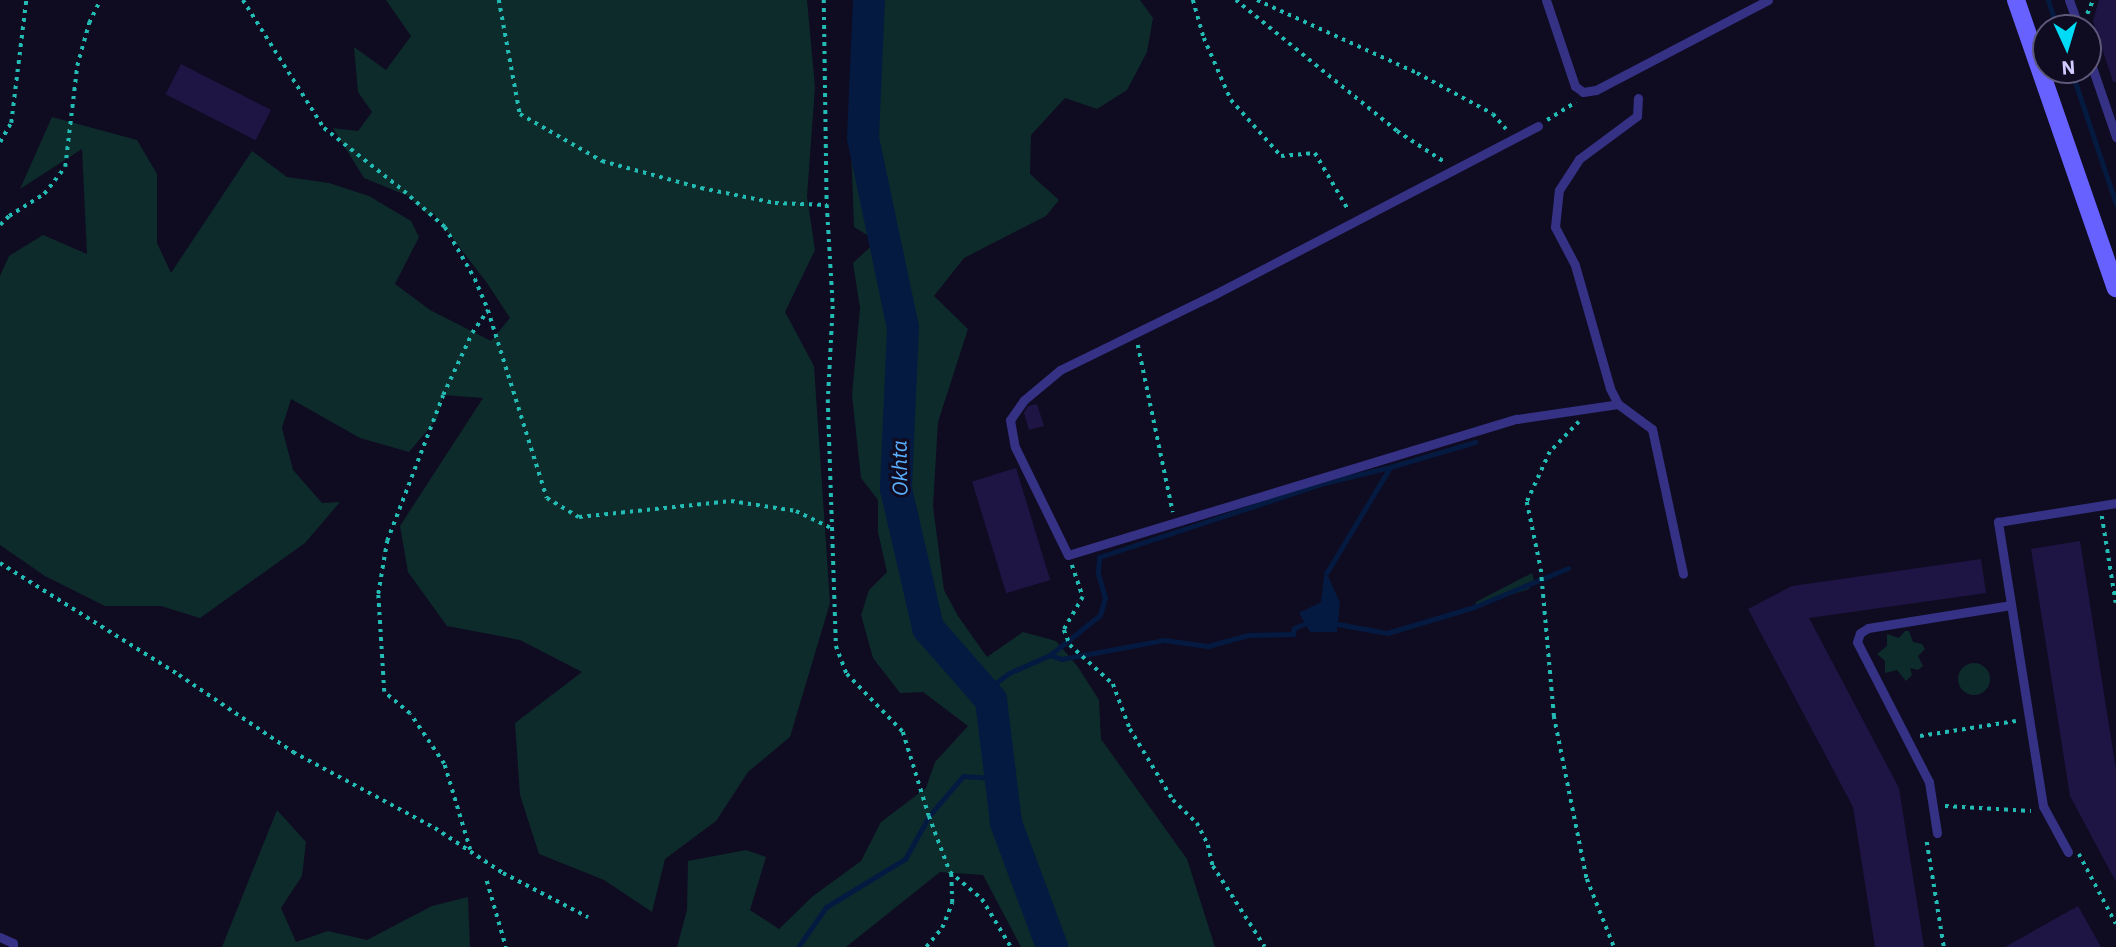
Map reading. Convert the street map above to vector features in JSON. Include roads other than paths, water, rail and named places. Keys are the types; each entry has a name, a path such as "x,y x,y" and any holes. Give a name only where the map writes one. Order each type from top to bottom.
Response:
{"street":[{"path":"2016,0 2116,288"}],"lane":[{"path":"1546,0 1575,86 1583,92 1596,90 1757,3 1768,0"},
{"path":"2098,84 2116,137"},
{"path":"1638,98 1637,116 1579,159 1559,190 1555,227 1576,265 1610,387 1618,404 1652,429 1682,574"},
{"path":"1538,126 1453,168 1355,222 1059,369 1024,400 1010,420 1014,447 1068,555 1517,419 1618,404"},
{"path":"2071,849 2043,807 1998,522 2116,503"},
{"path":"1937,833 1929,782 1857,642 1860,633 1868,628 2011,605"},
{"path":"0,937 13,943 13,947"}],"water":[{"path":"1325,569 1340,603 1337,632 1310,632 1299,613 1321,602"}],"waterway":[{"name":"Okhta","path":"869,0 863,138 903,327 896,489 928,628 991,700 1006,823 1052,947"},
{"path":"2048,0 2052,14"},
{"path":"2076,84 2116,204"},
{"path":"1327,572 1390,467 1475,442"},
{"path":"984,692 1009,673 1050,655 1100,615 1105,598 1098,573 1099,557 1324,483 1390,467"},
{"path":"1332,623 1387,633 1474,607 1568,568"},
{"path":"1050,655 1062,659 1164,640 1208,646 1248,635 1293,634 1294,628 1309,622"},
{"path":"798,947 826,907 905,859 929,816 963,776 992,778 1003,798"}]}
